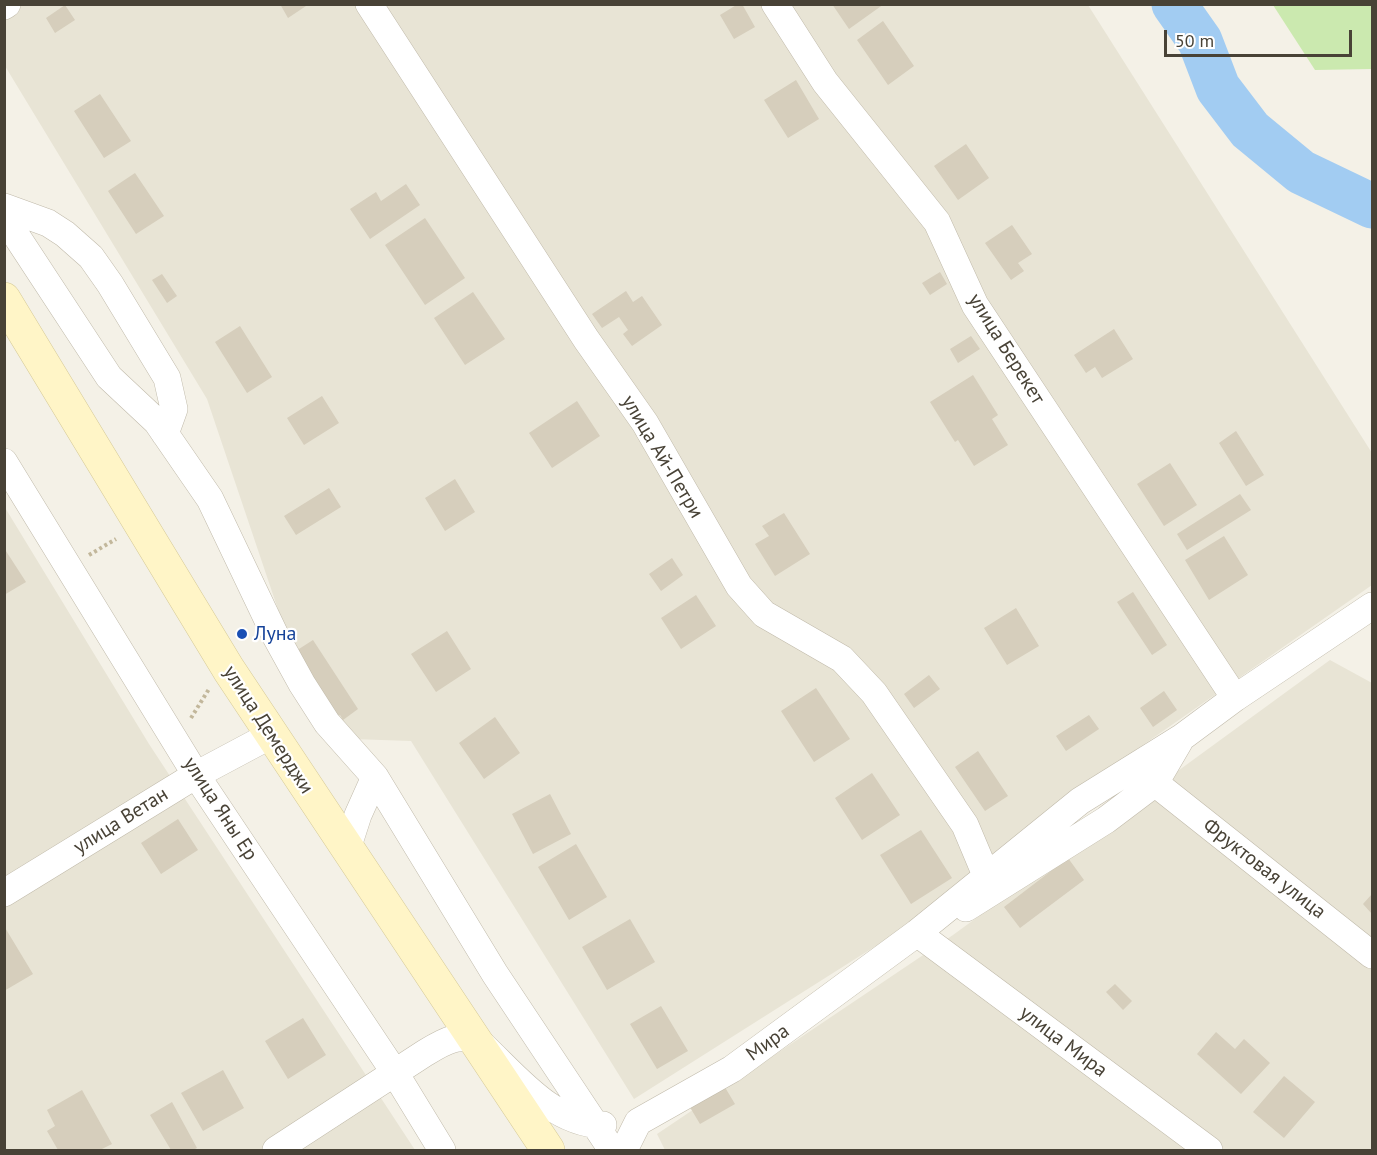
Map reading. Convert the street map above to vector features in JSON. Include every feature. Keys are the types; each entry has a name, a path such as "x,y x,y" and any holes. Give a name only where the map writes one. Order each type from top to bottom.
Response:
{"main road":[{"name":"улица Демерджи","path":"4,299 229,670 548,1150"}],"street":[{"name":"улица Ай-Петри","path":"369,4 586,339 645,423 739,586 764,614 842,659 874,693 965,825 986,875"},
{"name":"улица Берекет","path":"776,4 825,82 937,222 975,305 1235,698"},
{"path":"4,207 48,224 64,234 91,257 110,284 166,378 174,409 165,434"},
{"path":"4,217 109,377 157,422 210,499 274,635 302,684 327,723 375,777 495,974 612,1150"},
{"name":"улица Яны Ер","path":"4,462 196,775 395,1073 442,1150"},
{"path":"917,933 1080,801 1181,738 1235,698 1372,606"},
{"name":"улица Ветан","path":"4,893 196,775 271,735"},
{"path":"917,933 981,901 1106,820 1155,783 1181,738"},
{"path":"347,849 358,815 375,777"},
{"name":"Фруктовая улица","path":"1155,783 1372,955"},
{"name":"Мира","path":"638,1122 732,1069 917,933"},
{"name":"улица Мира","path":"917,933 1209,1150"},
{"path":"276,1150 447,1040 472,1038 535,1095 566,1118 595,1125 615,1126 638,1122"},
{"path":"624,1150 638,1122"}],"path":[{"path":"67,567 140,525"},
{"path":"178,745 207,690 229,670"}],"shaded area":[{"path":"5,5 1088,5 1372,453 1372,585 1073,794 942,904 634,1099 411,741 352,739 290,645 207,399 5,66"},
{"path":"4,506 149,744 415,1150 5,1150"},
{"path":"1330,660 1372,683 1372,1150 665,1150 657,1134 953,935"}],"green space":[{"path":"1273,5 1372,5 1372,69 1315,70"}],"building":[{"path":"280,4 309,4 288,18"},
{"path":"742,4 755,27 734,39 720,15"},
{"path":"832,4 884,4 849,29"},
{"path":"65,5 75,20 55,33 46,18"},
{"path":"883,21 914,66 888,85 857,40"},
{"path":"796,80 819,119 788,138 764,100"},
{"path":"100,94 131,141 104,158 74,111"},
{"path":"966,144 989,178 958,200 934,166"},
{"path":"135,173 164,216 136,234 108,191"},
{"path":"406,184 420,205 370,239 350,209 376,192 381,201"},
{"path":"425,218 465,278 425,305 385,245"},
{"path":"1012,225 1032,254 1018,263 1024,271 1011,280 985,243"},
{"path":"940,272 947,284 930,295 922,283"},
{"path":"162,274 177,296 167,303 152,280"},
{"path":"626,291 633,302 642,296 662,325 632,346 623,334 628,330 619,317 602,328 592,314"},
{"path":"473,292 505,339 465,365 434,318"},
{"path":"240,326 272,377 247,393 215,342"},
{"path":"1114,329 1133,359 1102,378 1095,367 1086,373 1074,355"},
{"path":"971,336 980,349 958,363 950,349"},
{"path":"973,375 998,415 992,419 1008,445 974,466 958,440 955,442 930,402"},
{"path":"322,396 339,423 304,445 287,418"},
{"path":"577,401 600,436 552,468 529,433"},
{"path":"1236,431 1264,475 1246,486 1219,443"},
{"path":"1170,463 1197,505 1164,526 1137,484"},
{"path":"455,479 475,512 445,531 425,498"},
{"path":"329,488 341,507 296,535 284,516"},
{"path":"1240,494 1251,510 1187,550 1177,534"},
{"path":"784,513 810,554 775,576 755,544 769,536 762,526"},
{"path":"1224,536 1248,575 1209,600 1185,560"},
{"path":"4,548 26,582 4,595"},
{"path":"672,558 683,575 661,591 649,574"},
{"path":"1133,592 1167,645 1152,655 1117,602"},
{"path":"696,595 716,626 681,649 661,618"},
{"path":"1016,608 1039,646 1007,665 984,628"},
{"path":"447,631 471,669 436,692 411,654"},
{"path":"313,640 358,709 343,720 340,715 330,721 288,656"},
{"path":"929,675 940,689 914,708 904,694"},
{"path":"816,688 850,739 814,762 781,711"},
{"path":"1164,691 1177,710 1153,727 1140,708"},
{"path":"1089,715 1099,729 1066,751 1056,736"},
{"path":"495,717 520,753 484,779 459,743"},
{"path":"978,751 1008,796 985,811 955,767"},
{"path":"872,773 900,815 862,840 835,798"},
{"path":"550,794 571,834 533,854 512,814"},
{"path":"178,819 198,850 161,874 141,843"},
{"path":"921,830 952,878 911,904 880,855"},
{"path":"576,844 607,897 569,920 538,867"},
{"path":"1068,858 1084,880 1020,928 1004,907"},
{"path":"1372,894 1372,914 1363,904"},
{"path":"630,919 655,962 607,990 582,947"},
{"path":"4,926 33,974 4,991"},
{"path":"1115,984 1132,1001 1123,1010 1106,992"},
{"path":"661,1006 688,1051 657,1069 630,1024"},
{"path":"303,1018 326,1055 288,1079 265,1041"},
{"path":"1216,1032 1235,1049 1244,1039 1270,1063 1241,1094 1197,1054"},
{"path":"223,1070 244,1108 203,1131 181,1093"},
{"path":"1284,1076 1315,1102 1284,1138 1253,1112"},
{"path":"723,1084 735,1104 700,1124 688,1104"},
{"path":"82,1090 112,1144 100,1150 58,1150 47,1131 55,1126 47,1110"},
{"path":"172,1102 197,1148 193,1150 171,1150 150,1115"}],"waterway":[{"path":"1174,4 1200,41 1218,88 1250,130 1301,172 1372,206"}],"place":[{"name":"Луна","path":"242,634"}]}
